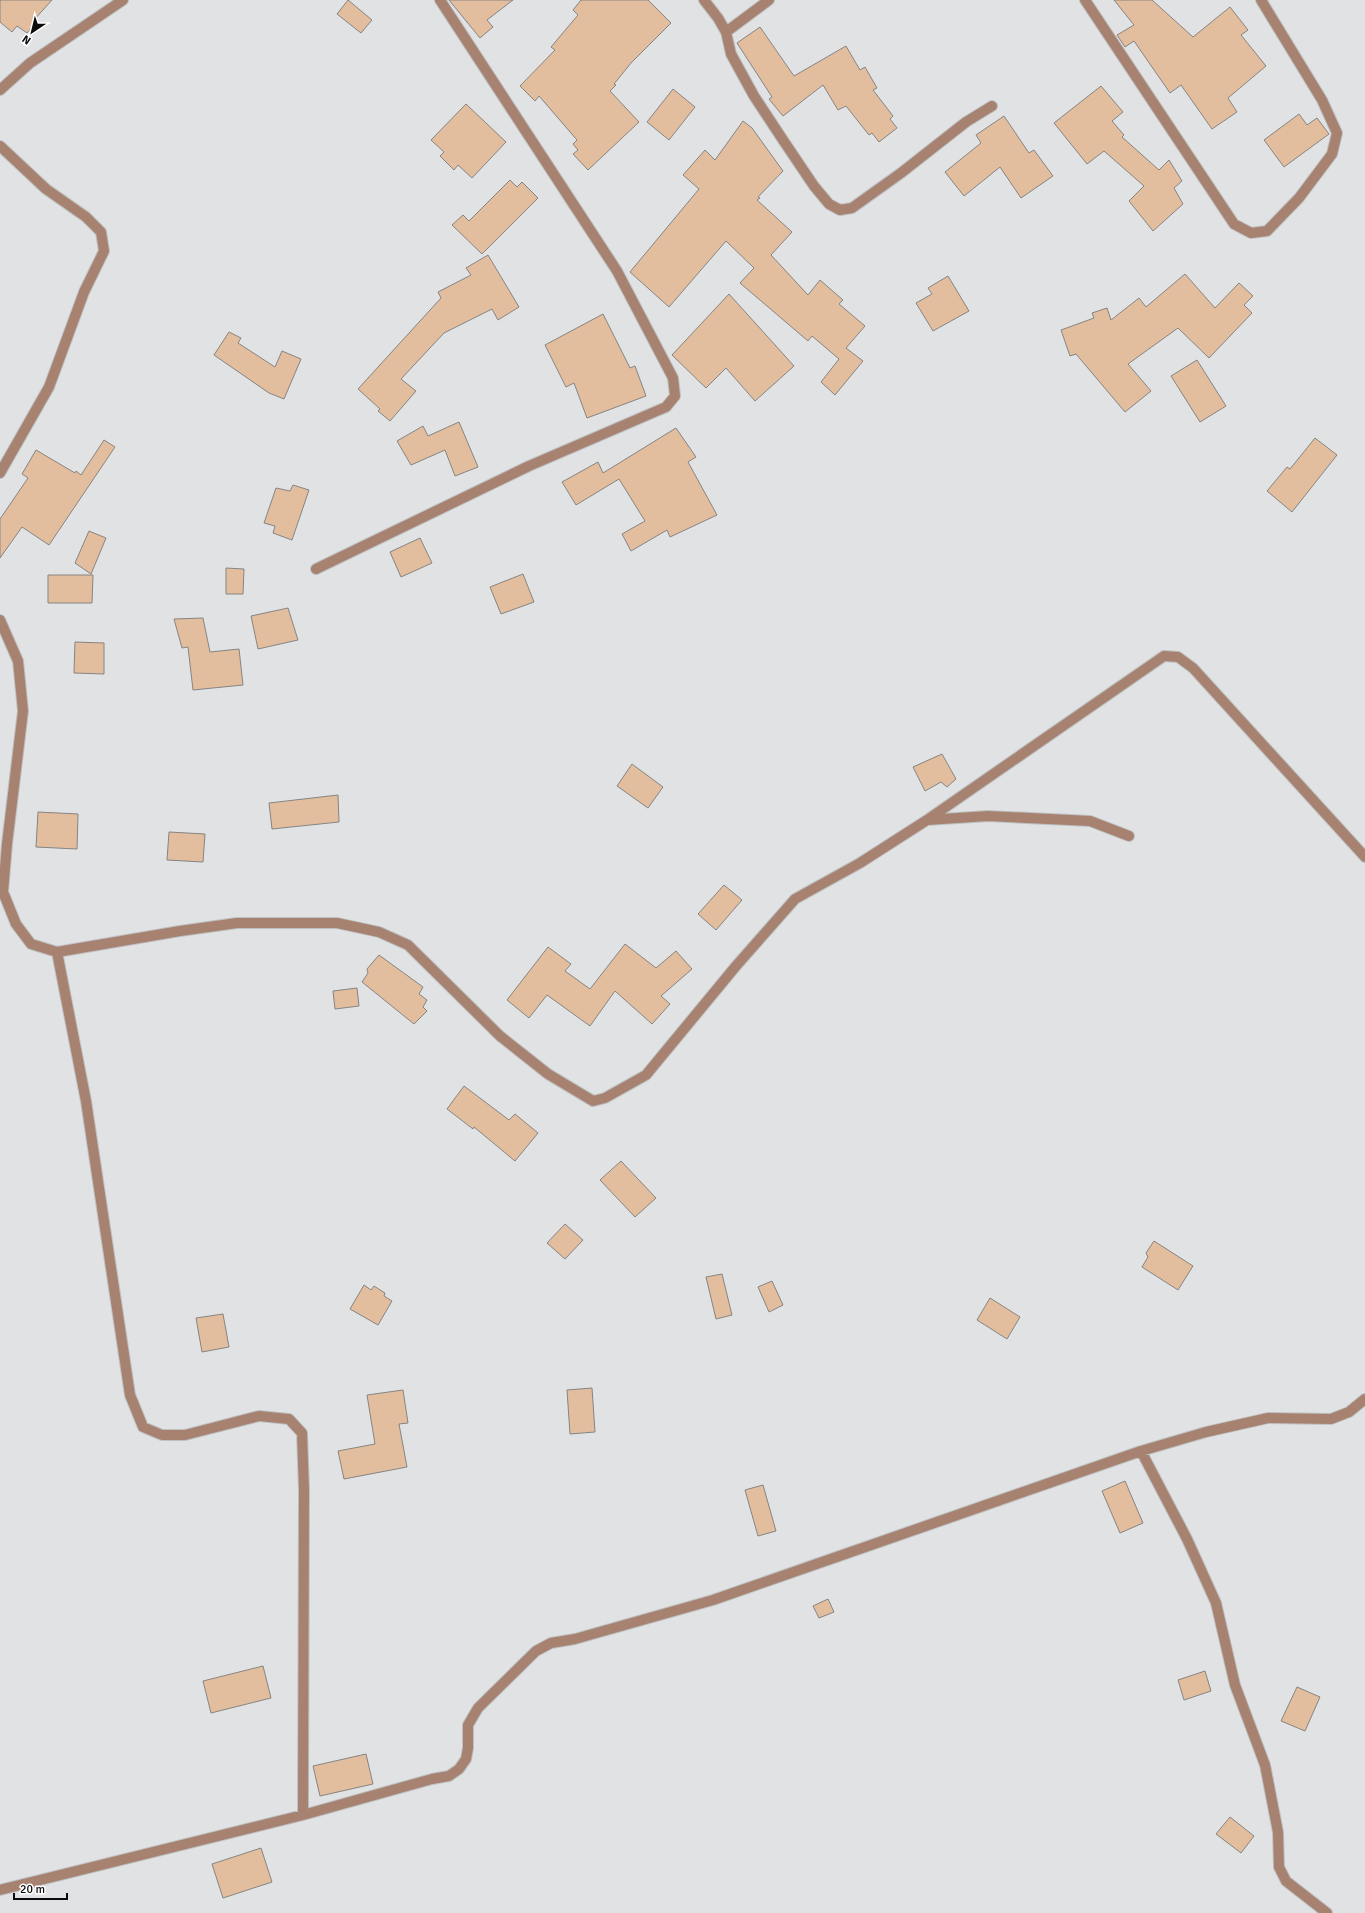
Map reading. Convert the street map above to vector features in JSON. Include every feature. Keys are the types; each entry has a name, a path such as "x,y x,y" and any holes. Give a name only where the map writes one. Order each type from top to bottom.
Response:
{"street":[{"path":"316,569 529,466 666,407 675,396 673,378 617,271 440,0"},
{"path":"704,0 718,18 726,32 731,54 758,103 814,186 829,204 840,210 852,208 901,173 966,122 992,106"},
{"path":"726,32 769,0"},
{"path":"1085,0 1234,224 1251,233 1267,231 1299,198 1332,154 1337,132 1322,100 1261,0"},
{"path":"0,90 30,63 118,1"},
{"path":"0,146 46,189 86,217 101,232 104,251 84,292 49,388 0,473"},
{"path":"0,620 18,661 23,711 7,844 3,892 16,924 31,944 57,952 237,923 337,923 378,932 408,945 500,1036 548,1074 593,1101 605,1098 646,1075 736,966 795,899 860,862 927,820 1164,656 1178,657 1193,668 1365,857"},
{"path":"927,820 988,816 1090,820 1129,836"},
{"path":"57,952 86,1102 130,1394 143,1427 162,1435 185,1435 259,1416 289,1419 302,1433 304,1490 303,1815"},
{"path":"0,1890 303,1815 432,1779 449,1776 459,1769 466,1759 468,1748 468,1725 478,1708 536,1651 551,1643 574,1639 713,1600 1141,1451 1206,1432 1268,1418 1331,1419 1349,1412 1365,1399"},
{"path":"1141,1451 1187,1539 1216,1603 1235,1685 1265,1765 1278,1832 1279,1866 1286,1881 1327,1913"}],"building":[{"path":"0,0 52,0 33,21 36,23 27,33 17,26 12,32 0,22"},
{"path":"348,0 372,20 361,33 337,14"},
{"path":"449,0 513,0 487,20 493,27 480,38"},
{"path":"581,0 648,0 671,23 631,63 610,91 639,122 588,170 573,154 578,150 573,144 577,140 539,96 535,101 520,86 555,50 551,47 578,15 573,10"},
{"path":"1114,0 1152,0 1193,37 1230,7 1248,30 1241,35 1266,66 1228,98 1237,112 1212,129 1181,85 1170,93 1134,41 1125,47 1117,35 1134,25"},
{"path":"760,27 794,76 846,46 860,70 865,67 877,88 873,90 893,116 890,119 897,128 879,142 872,133 869,135 846,106 838,110 823,85 783,116 769,99 772,97 737,43"},
{"path":"1101,86 1123,112 1112,121 1124,135 1122,137 1159,170 1169,160 1182,181 1174,188 1183,204 1153,231 1129,201 1144,186 1104,151 1087,164 1054,123"},
{"path":"673,89 695,107 669,140 647,122"},
{"path":"466,104 506,142 472,178 458,165 454,170 440,156 444,152 431,140"},
{"path":"1299,114 1307,125 1317,118 1329,134 1284,167 1264,140"},
{"path":"1004,116 1029,153 1034,150 1053,176 1021,198 1000,167 964,196 945,172 981,143 976,135"},
{"path":"743,121 752,128 783,171 758,197 760,198 757,200 792,232 771,255 808,295 820,280 843,300 839,304 865,326 846,348 863,361 835,395 821,382 839,359 812,336 808,341 740,283 754,268 726,241 669,307 630,272 699,189 683,175 705,150 715,160"},
{"path":"510,180 517,187 522,182 538,198 482,254 452,225 463,215 469,221"},
{"path":"488,255 519,307 498,320 492,309 444,333 401,379 416,391 390,421 378,411 380,409 358,389 441,298 438,292 471,275 466,268"},
{"path":"1185,274 1215,308 1239,283 1253,296 1244,305 1252,313 1209,358 1178,328 1128,364 1151,391 1125,412 1076,354 1070,356 1061,330 1094,318 1092,313 1107,308 1111,320 1139,298 1146,307"},
{"path":"948,276 969,311 933,331 916,303 932,294 928,288"},
{"path":"729,294 794,366 755,401 726,368 706,388 672,355"},
{"path":"603,314 630,368 635,366 646,396 587,418 574,383 566,387 545,345"},
{"path":"229,332 241,338 238,343 275,367 282,351 301,359 284,399 269,393 214,355"},
{"path":"1197,360 1226,406 1200,422 1171,376"},
{"path":"459,422 478,467 455,476 445,450 411,465 397,441 423,426 428,436"},
{"path":"676,428 696,457 688,462 717,515 670,537 667,530 631,551 622,534 645,521 619,479 576,505 562,482 598,462 603,473"},
{"path":"1315,438 1337,455 1292,512 1267,491 1287,467 1290,469"},
{"path":"104,440 115,447 49,545 22,527 0,558 0,519 28,478 22,474 36,450 81,475"},
{"path":"293,485 309,490 292,540 273,533 275,526 264,523 276,488 290,491"},
{"path":"89,531 106,538 91,574 75,563"},
{"path":"420,538 432,563 401,577 390,552"},
{"path":"226,568 244,569 243,594 226,594"},
{"path":"523,574 534,602 501,614 490,587"},
{"path":"48,575 93,575 92,603 48,603"},
{"path":"288,608 298,640 258,649 251,616"},
{"path":"203,618 210,652 239,649 243,685 193,690 188,647 182,648 174,619"},
{"path":"75,642 104,643 104,674 74,673"},
{"path":"942,754 956,779 947,787 941,782 925,791 913,767"},
{"path":"632,764 663,787 648,808 617,786"},
{"path":"338,795 339,822 272,829 269,803"},
{"path":"38,812 78,814 77,849 36,847"},
{"path":"169,832 205,834 203,862 167,860"},
{"path":"724,885 742,900 716,930 698,914"},
{"path":"625,944 656,968 676,951 692,969 661,996 670,1004 652,1024 615,991 590,1026 547,995 529,1018 507,1000 548,947 571,964 565,971 590,989"},
{"path":"379,955 423,987 419,994 427,1000 423,1007 427,1011 414,1024 362,982 368,973 367,969"},
{"path":"357,988 359,1006 335,1009 333,991"},
{"path":"464,1086 509,1120 515,1114 538,1133 515,1161 474,1127 473,1129 447,1109"},
{"path":"621,1161 656,1198 635,1217 600,1180"},
{"path":"565,1224 583,1240 565,1259 547,1243"},
{"path":"1154,1241 1193,1266 1178,1290 1142,1267 1148,1257 1146,1253"},
{"path":"722,1274 732,1315 716,1319 706,1277"},
{"path":"772,1281 783,1305 769,1312 758,1287"},
{"path":"364,1285 371,1290 374,1286 385,1293 384,1296 392,1301 378,1325 350,1309"},
{"path":"990,1298 1020,1317 1007,1339 977,1320"},
{"path":"223,1314 229,1347 202,1352 196,1318"},
{"path":"592,1388 595,1432 570,1434 567,1390"},
{"path":"403,1390 408,1423 399,1424 407,1467 344,1479 338,1451 375,1444 367,1395"},
{"path":"1125,1481 1143,1523 1120,1533 1102,1491"},
{"path":"763,1485 776,1531 758,1536 745,1490"},
{"path":"828,1599 834,1612 819,1618 813,1606"},
{"path":"263,1666 271,1698 211,1713 203,1681"},
{"path":"1205,1671 1211,1691 1184,1700 1178,1680"},
{"path":"1297,1687 1320,1697 1305,1731 1281,1721"},
{"path":"366,1754 373,1784 320,1796 313,1766"},
{"path":"1230,1817 1254,1836 1241,1853 1216,1834"},
{"path":"261,1848 272,1882 223,1898 212,1864"}]}
